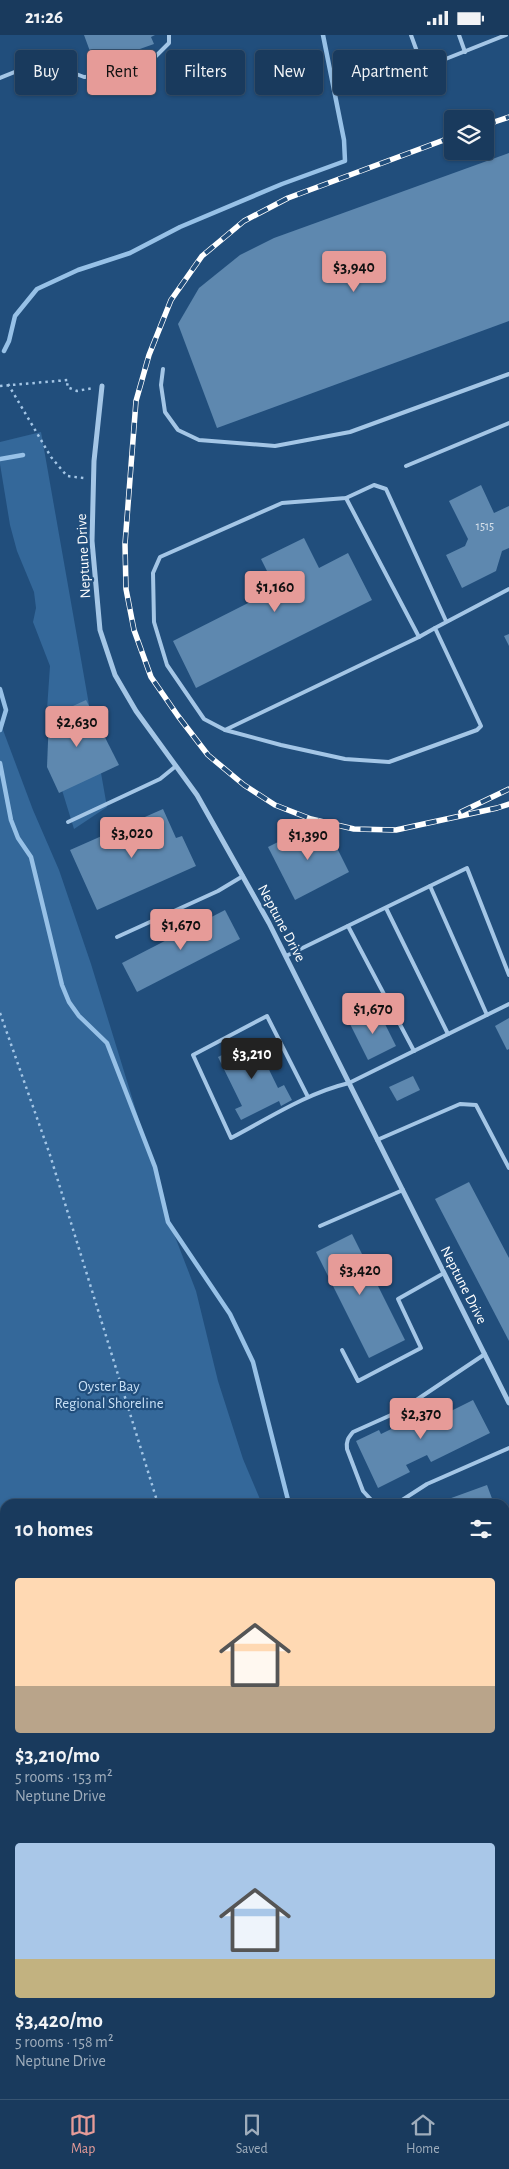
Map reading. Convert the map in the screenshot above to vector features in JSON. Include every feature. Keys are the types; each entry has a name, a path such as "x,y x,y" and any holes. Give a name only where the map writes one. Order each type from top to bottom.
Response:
{"street":[{"name":"Neptune Drive","path":"102,386 94,479 92,541 100,630 115,675 136,711 197,795 243,876 286,956 509,1403"}],"lane":[{"path":"0,78 42,61 84,77 115,75 152,60 168,43 169,35"},
{"path":"411,35 423,69 506,35"},
{"path":"459,35 465,52"},
{"path":"163,369 161,385 165,411 178,430 199,440 276,446 350,432 509,373"},
{"path":"406,466 509,423"},
{"path":"435,628 481,726 477,730 388,762 344,759 225,730 204,719 167,665 154,622 153,573 160,557 282,503 346,498 374,485 386,489 446,621"},
{"path":"346,498 419,637"},
{"path":"225,730 419,637 509,589"},
{"path":"68,821 160,779 176,766"},
{"path":"286,956 467,868 509,975"},
{"path":"117,937 218,891 243,876"},
{"path":"430,886 487,1015"},
{"path":"386,907 448,1034"},
{"path":"348,926 414,1051"},
{"path":"308,1097 267,1016 193,1055 231,1138 308,1097 329,1088 349,1083 509,1004"},
{"path":"377,1140 460,1104 476,1105 509,1168"},
{"path":"320,1226 403,1190"},
{"path":"342,1350 358,1381 421,1348 398,1299 444,1273"},
{"path":"370,1499 363,1491 347,1449 346,1442 349,1437 353,1432 400,1411 485,1354"},
{"path":"404,1499 427,1484 509,1448"}],"path":[{"path":"0,385 68,380 67,387 77,391 102,386"},
{"path":"8,384 51,457 67,476 94,479"},
{"path":"0,1013 50,1155 156,1499"}],"green space":[{"path":"41,432 107,807 74,829 53,761 46,724 50,666 33,622 36,608 34,592 17,551 10,525 0,464 0,442"},
{"name":"Oyster Bay Regional Shoreline","path":"0,722 33,810 59,870 91,964 174,1234 196,1291 218,1381 243,1459 260,1499 0,1499"}],"building":[{"path":"84,35 155,35 151,37 154,44 137,50 90,50"},
{"path":"509,153 509,321 217,428 178,324 199,288 240,255 274,238"},
{"path":"481,485 494,513 509,506 509,548 502,551 496,571 462,588 446,555 465,546 468,539 449,501"},
{"path":"304,538 319,568 348,553 372,600 196,688 173,641 276,589 261,559"},
{"path":"509,634 509,646 504,636"},
{"path":"86,700 119,765 59,793 47,767 49,717"},
{"path":"163,809 176,838 182,836 196,866 97,910 70,850"},
{"path":"306,828 331,836 349,872 295,900 268,847"},
{"path":"225,910 240,939 137,992 122,963"},
{"path":"378,1010 396,1046 368,1060 350,1024"},
{"path":"509,1018 509,1049 507,1050 495,1026"},
{"path":"254,1039 278,1088 284,1085 292,1100 281,1106 279,1101 241,1120 235,1109 242,1106 218,1057"},
{"path":"413,1076 420,1090 397,1101 389,1087"},
{"path":"469,1182 509,1258 509,1341 435,1199"},
{"path":"352,1234 405,1340 369,1358 316,1252"},
{"path":"473,1400 490,1433 431,1462 427,1455 406,1465 410,1472 378,1488 356,1441 379,1430 381,1434 447,1402 451,1411"},
{"path":"487,1485 492,1499 448,1499"}],"waterway":[{"path":"4,351 9,341 15,316 37,289 78,270 130,253 180,227 282,184 345,161 344,140 323,35"},
{"path":"0,459 23,455"},
{"path":"0,689 6,710 0,730"},
{"path":"0,763 11,820 18,838 31,857 62,985 69,1002 79,1016 107,1043 155,1167 168,1222 230,1314 253,1362 288,1499"}],"railway":[{"path":"494,122 509,117"},
{"path":"444,140 288,198 244,221 202,256 171,300 149,355 136,401 125,544 126,589 134,630 151,677 208,755 244,785 275,805 311,819 354,829 396,830 509,804"},
{"path":"461,812 509,789"}]}
